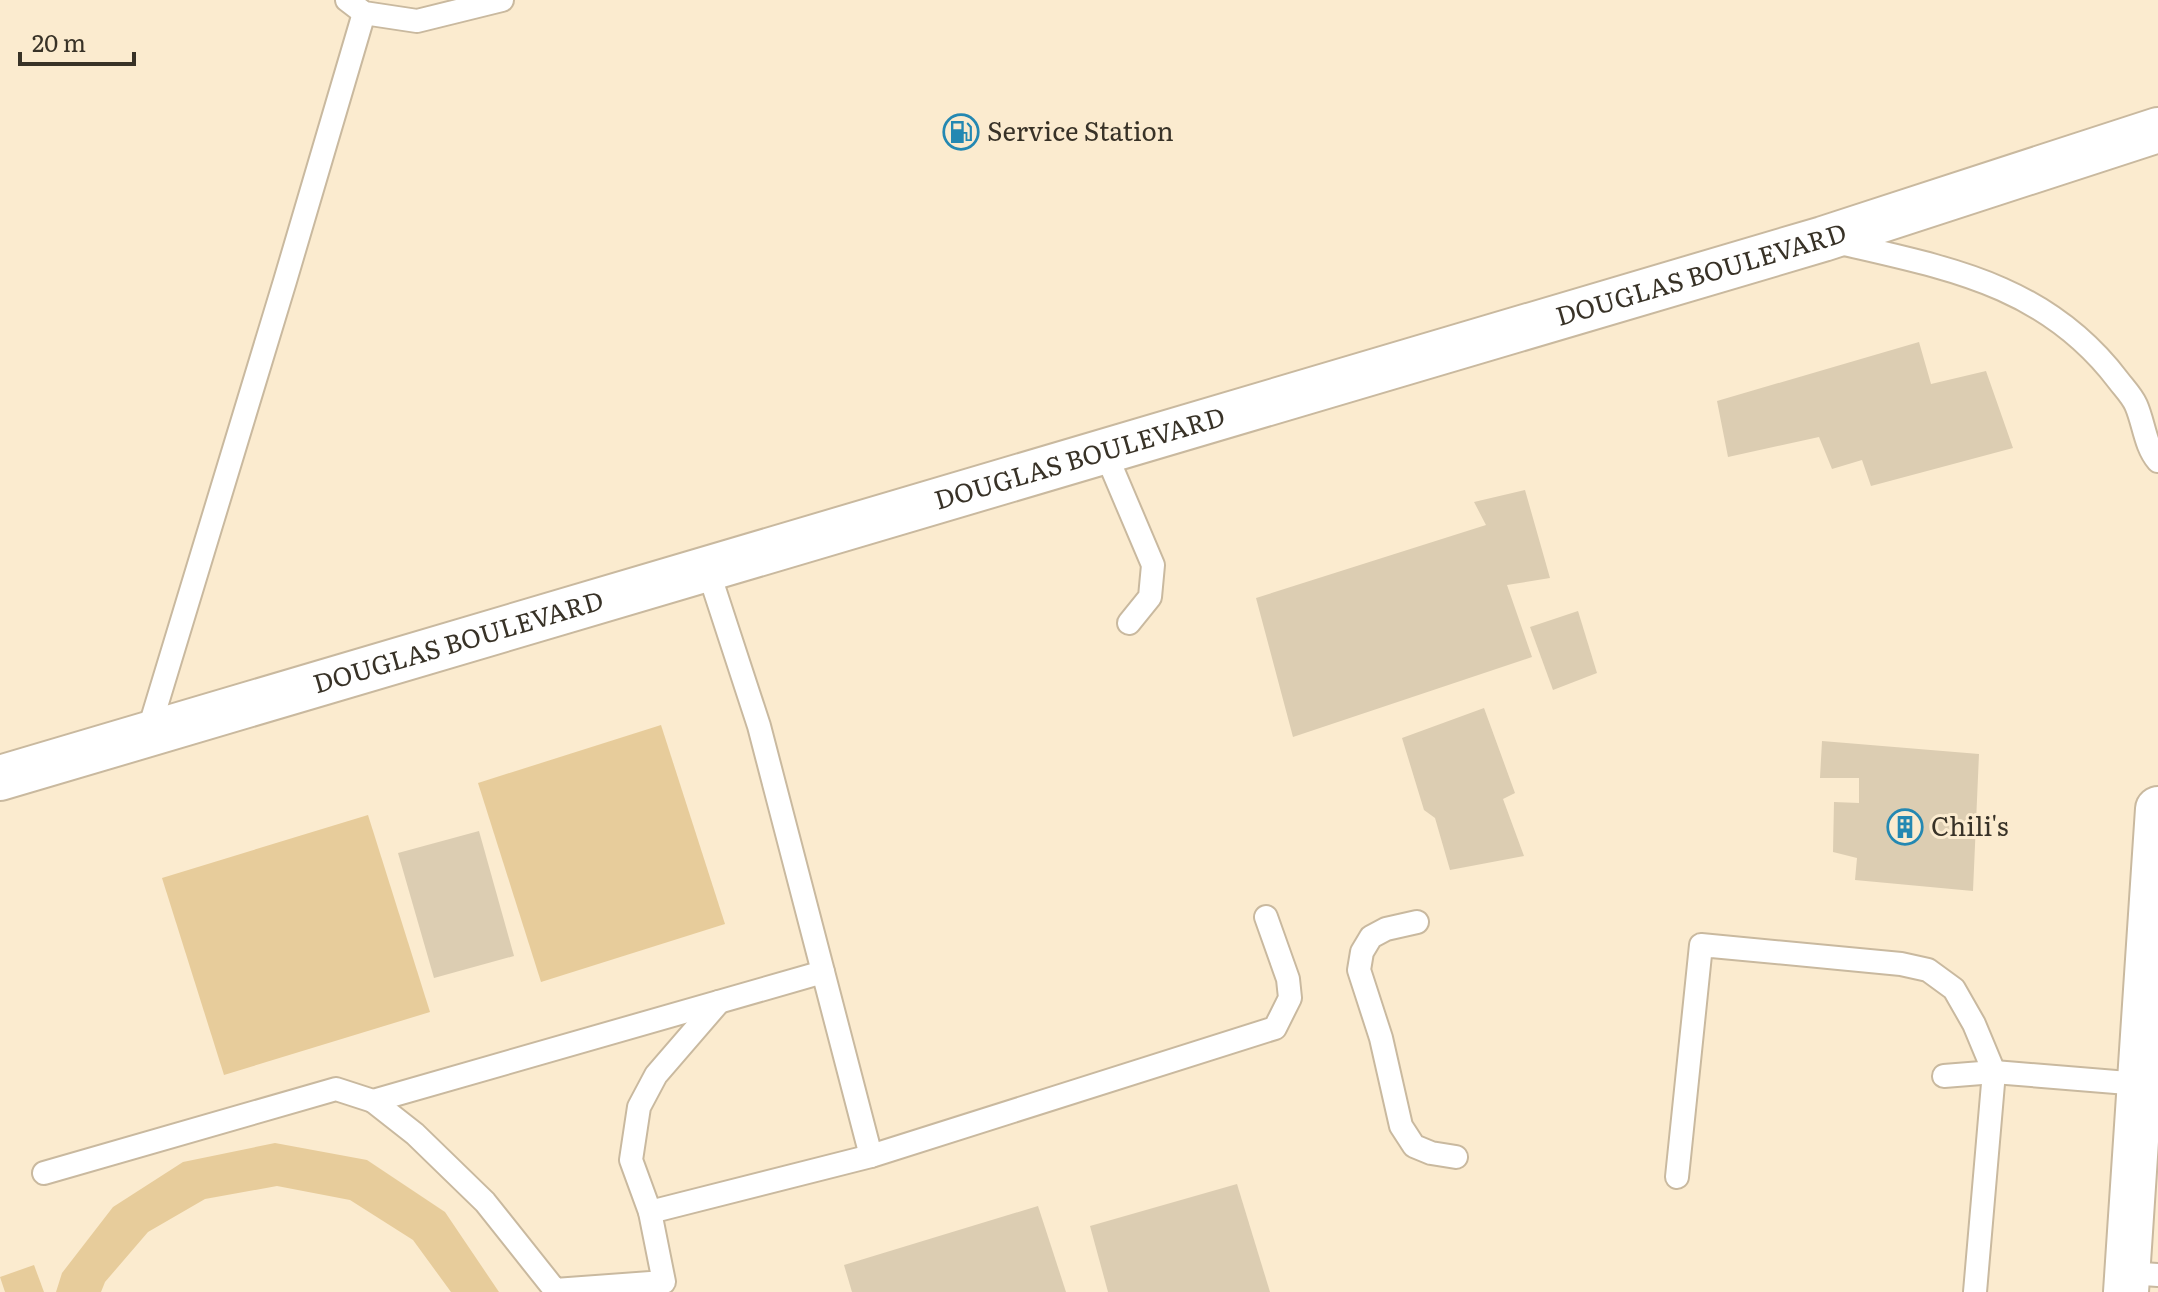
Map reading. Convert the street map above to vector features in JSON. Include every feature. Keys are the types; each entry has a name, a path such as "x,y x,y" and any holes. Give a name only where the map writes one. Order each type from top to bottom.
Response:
{"street":[{"name":"DOUGLAS BOULEVARD","path":"0,778 1823,239 2158,130"},
{"path":"2137,1280 2140,1084 2158,809"}],"lane":[{"path":"147,736 285,281 355,6 417,21 502,0"},
{"path":"1823,239 1981,280 2026,300 2074,331 2104,361 2136,403 2152,454 2158,461"},
{"path":"1105,452 1153,565 1150,597 1129,623"},
{"path":"708,570 759,726 871,1156"},
{"path":"650,1212 871,1156 1275,1028 1290,998 1288,979 1266,917"},
{"path":"1417,922 1386,929 1371,937 1362,952 1359,970 1381,1038 1401,1126 1414,1146 1431,1153 1456,1157"},
{"path":"1677,1177 1701,945 1901,964 1928,970 1954,989 1974,1024 1994,1072 1975,1292"},
{"path":"373,1101 823,972"},
{"path":"44,1173 336,1089 373,1101 415,1134 485,1202 555,1290 664,1282 650,1212 631,1160 639,1107 656,1075 719,1002"},
{"path":"1944,1076 1994,1072 2140,1084"}],"shaded area":[{"path":"661,725 725,924 541,982 478,783"},
{"path":"368,815 430,1012 224,1075 162,878"},
{"path":"275,1143 367,1160 445,1212 499,1292 451,1292 413,1240 350,1200 277,1186 205,1199 148,1232 105,1282 101,1292 56,1292 62,1273 113,1207 183,1162"},
{"path":"34,1265 44,1292 5,1292 0,1277"}],"building":[{"path":"1919,342 1931,384 1986,371 2013,448 1871,486 1862,460 1832,469 1819,437 1728,457 1717,401"},
{"path":"1525,490 1550,578 1507,585 1532,657 1293,737 1256,598 1486,525 1474,502"},
{"path":"1578,611 1597,673 1553,690 1530,627"},
{"path":"1484,708 1515,793 1503,799 1524,856 1450,870 1435,818 1424,810 1402,738"},
{"name":"Chili's","path":"1822,741 1979,754 1973,891 1855,880 1857,858 1833,852 1834,802 1859,803 1859,778 1820,778"},
{"path":"479,831 514,956 434,978 398,853"},
{"path":"1237,1184 1270,1292 1108,1292 1090,1226"},
{"path":"1038,1206 1066,1292 852,1292 844,1265"}],"place":[{"name":"Service Station","path":"961,132"},
{"name":"Chili's","path":"1905,827"}]}
